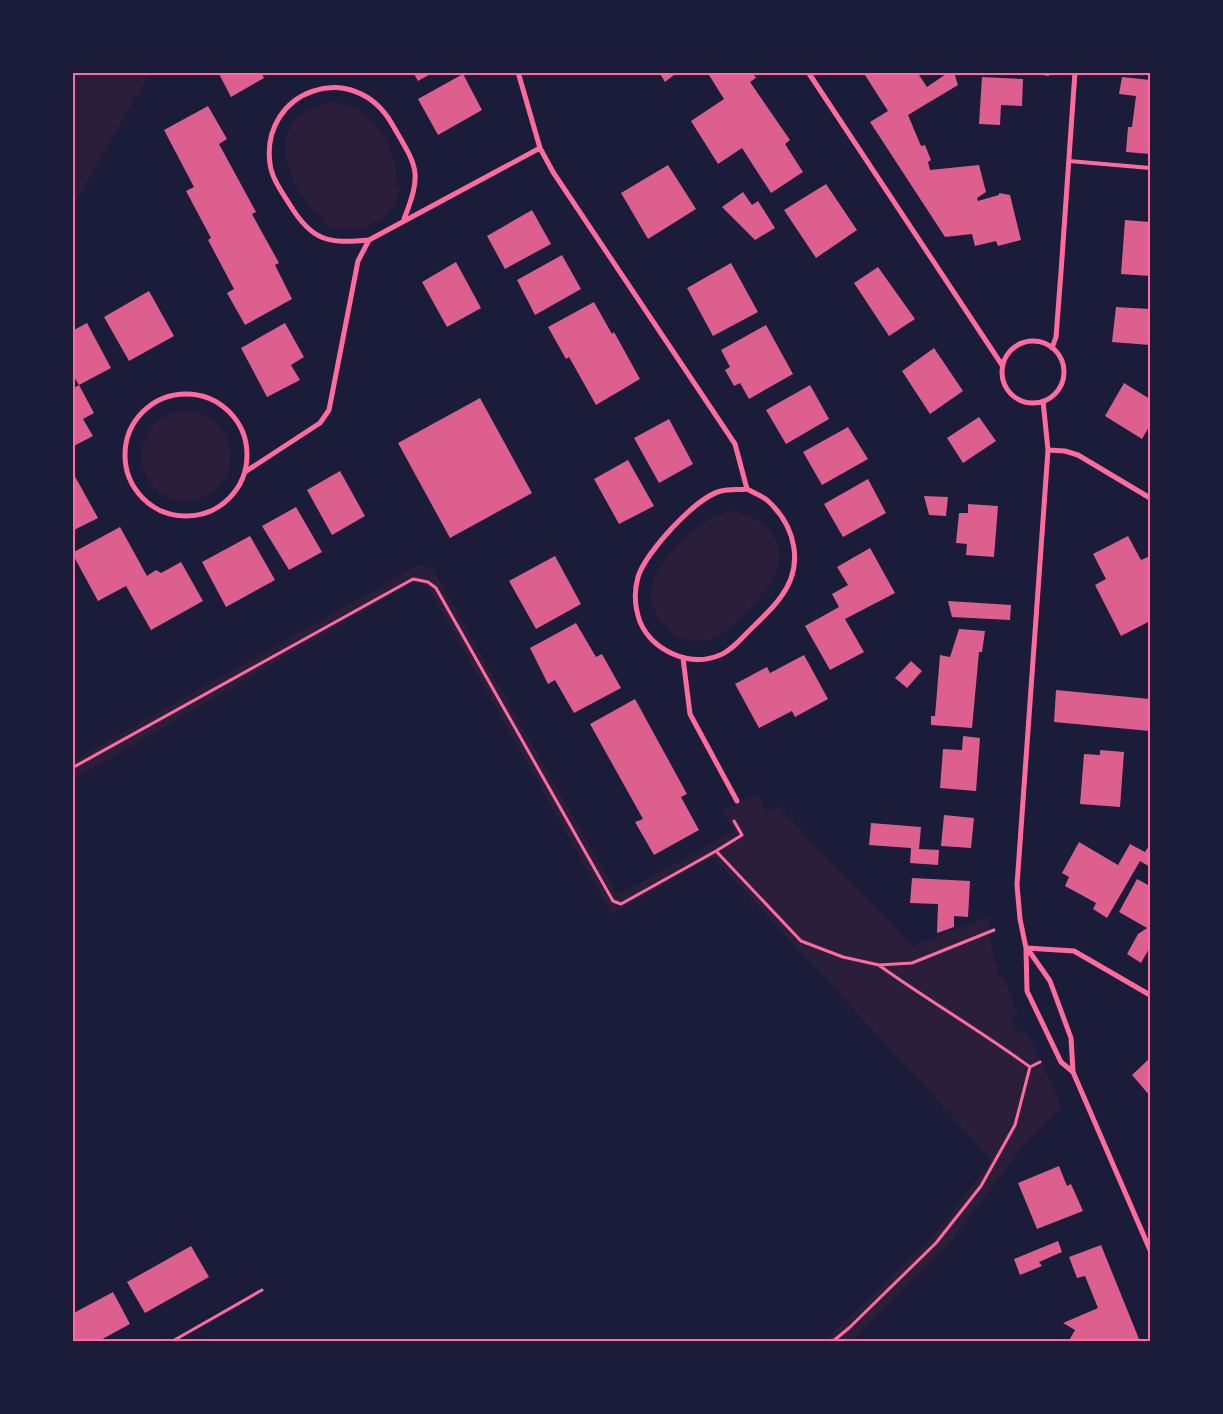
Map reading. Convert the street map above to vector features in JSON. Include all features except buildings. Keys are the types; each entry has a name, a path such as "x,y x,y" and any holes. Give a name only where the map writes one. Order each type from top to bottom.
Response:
{"street":[{"path":"518,72 540,148 553,172 735,444 747,489"},
{"path":"808,72 1002,365 1004,384 1016,398 1034,403 1051,397 1062,382 1062,363 1052,348 1033,341 1022,343 1013,348 1002,365"},
{"path":"1052,348 1057,328 1075,72"},
{"path":"404,220 415,191 416,172 412,159 386,114 373,99 358,91 327,87 310,92 291,103 279,117 269,147 270,165 275,181 302,224 312,232 328,240 344,242 369,240 540,148"},
{"path":"245,472 248,452 244,433 237,422 219,403 201,395 181,394 162,399 145,409 133,425 126,443 125,463 132,483 144,500 162,511 175,514 203,514 222,505 236,490 245,472 320,423 329,410 337,380 358,261 369,240"},
{"path":"1043,401 1048,450 1017,885 1020,919 1026,948 1028,991 1061,1062 1073,1072"},
{"path":"1048,450 1065,451 1078,455 1150,498"},
{"path":"747,489 766,499 783,518 794,541 794,570 781,598 731,648 720,655 701,659 683,658 667,651 653,641 641,623 635,598 638,575 654,550 703,500 720,491 747,489"},
{"path":"683,658 690,714 737,801"},
{"path":"1026,948 1074,951 1150,996"},
{"path":"1026,948 1050,982 1071,1038 1073,1072 1150,1250"}],"lane":[{"path":"1069,162 1150,168"}],"path":[{"path":"72,768 413,579 428,582 436,588 612,901 621,904 716,851 800,941 843,957 879,965 912,963 994,930"},
{"path":"832,1342 849,1328 936,1243 981,1186 1015,1125 1030,1067 952,1012 926,999 879,965"},
{"path":"170,1342 262,1290"}],"shaded area":[{"path":"72,73 150,73 73,206 72,206"},
{"path":"333,102 347,105 360,111 381,131 389,144 394,158 396,186 401,188 390,210 371,224 360,228 335,228 323,224 325,219 312,209 297,188 286,159 288,133 294,122 303,113 316,106"},
{"path":"186,411 203,414 218,424 228,439 231,456 228,473 218,488 203,498 186,501 169,498 154,488 144,473 141,456 144,439 154,424 169,414"},
{"path":"732,511 743,513 753,518 770,531 776,540 779,550 777,572 764,592 723,633 704,641 682,638 668,629 657,615 652,599 651,590 653,582 665,560 685,538 709,520"},
{"path":"418,565 432,568 618,895 734,831 723,811 757,793 767,812 778,806 912,946 989,916 991,945 999,976 1006,983 1017,1012 1017,1015 1010,1018 1017,1033 1024,1030 1030,1037 1062,1107 1021,1149 943,1252 850,1341 824,1341 932,1238 992,1160 713,857 612,914 428,587 413,582 73,780 72,761"}]}
